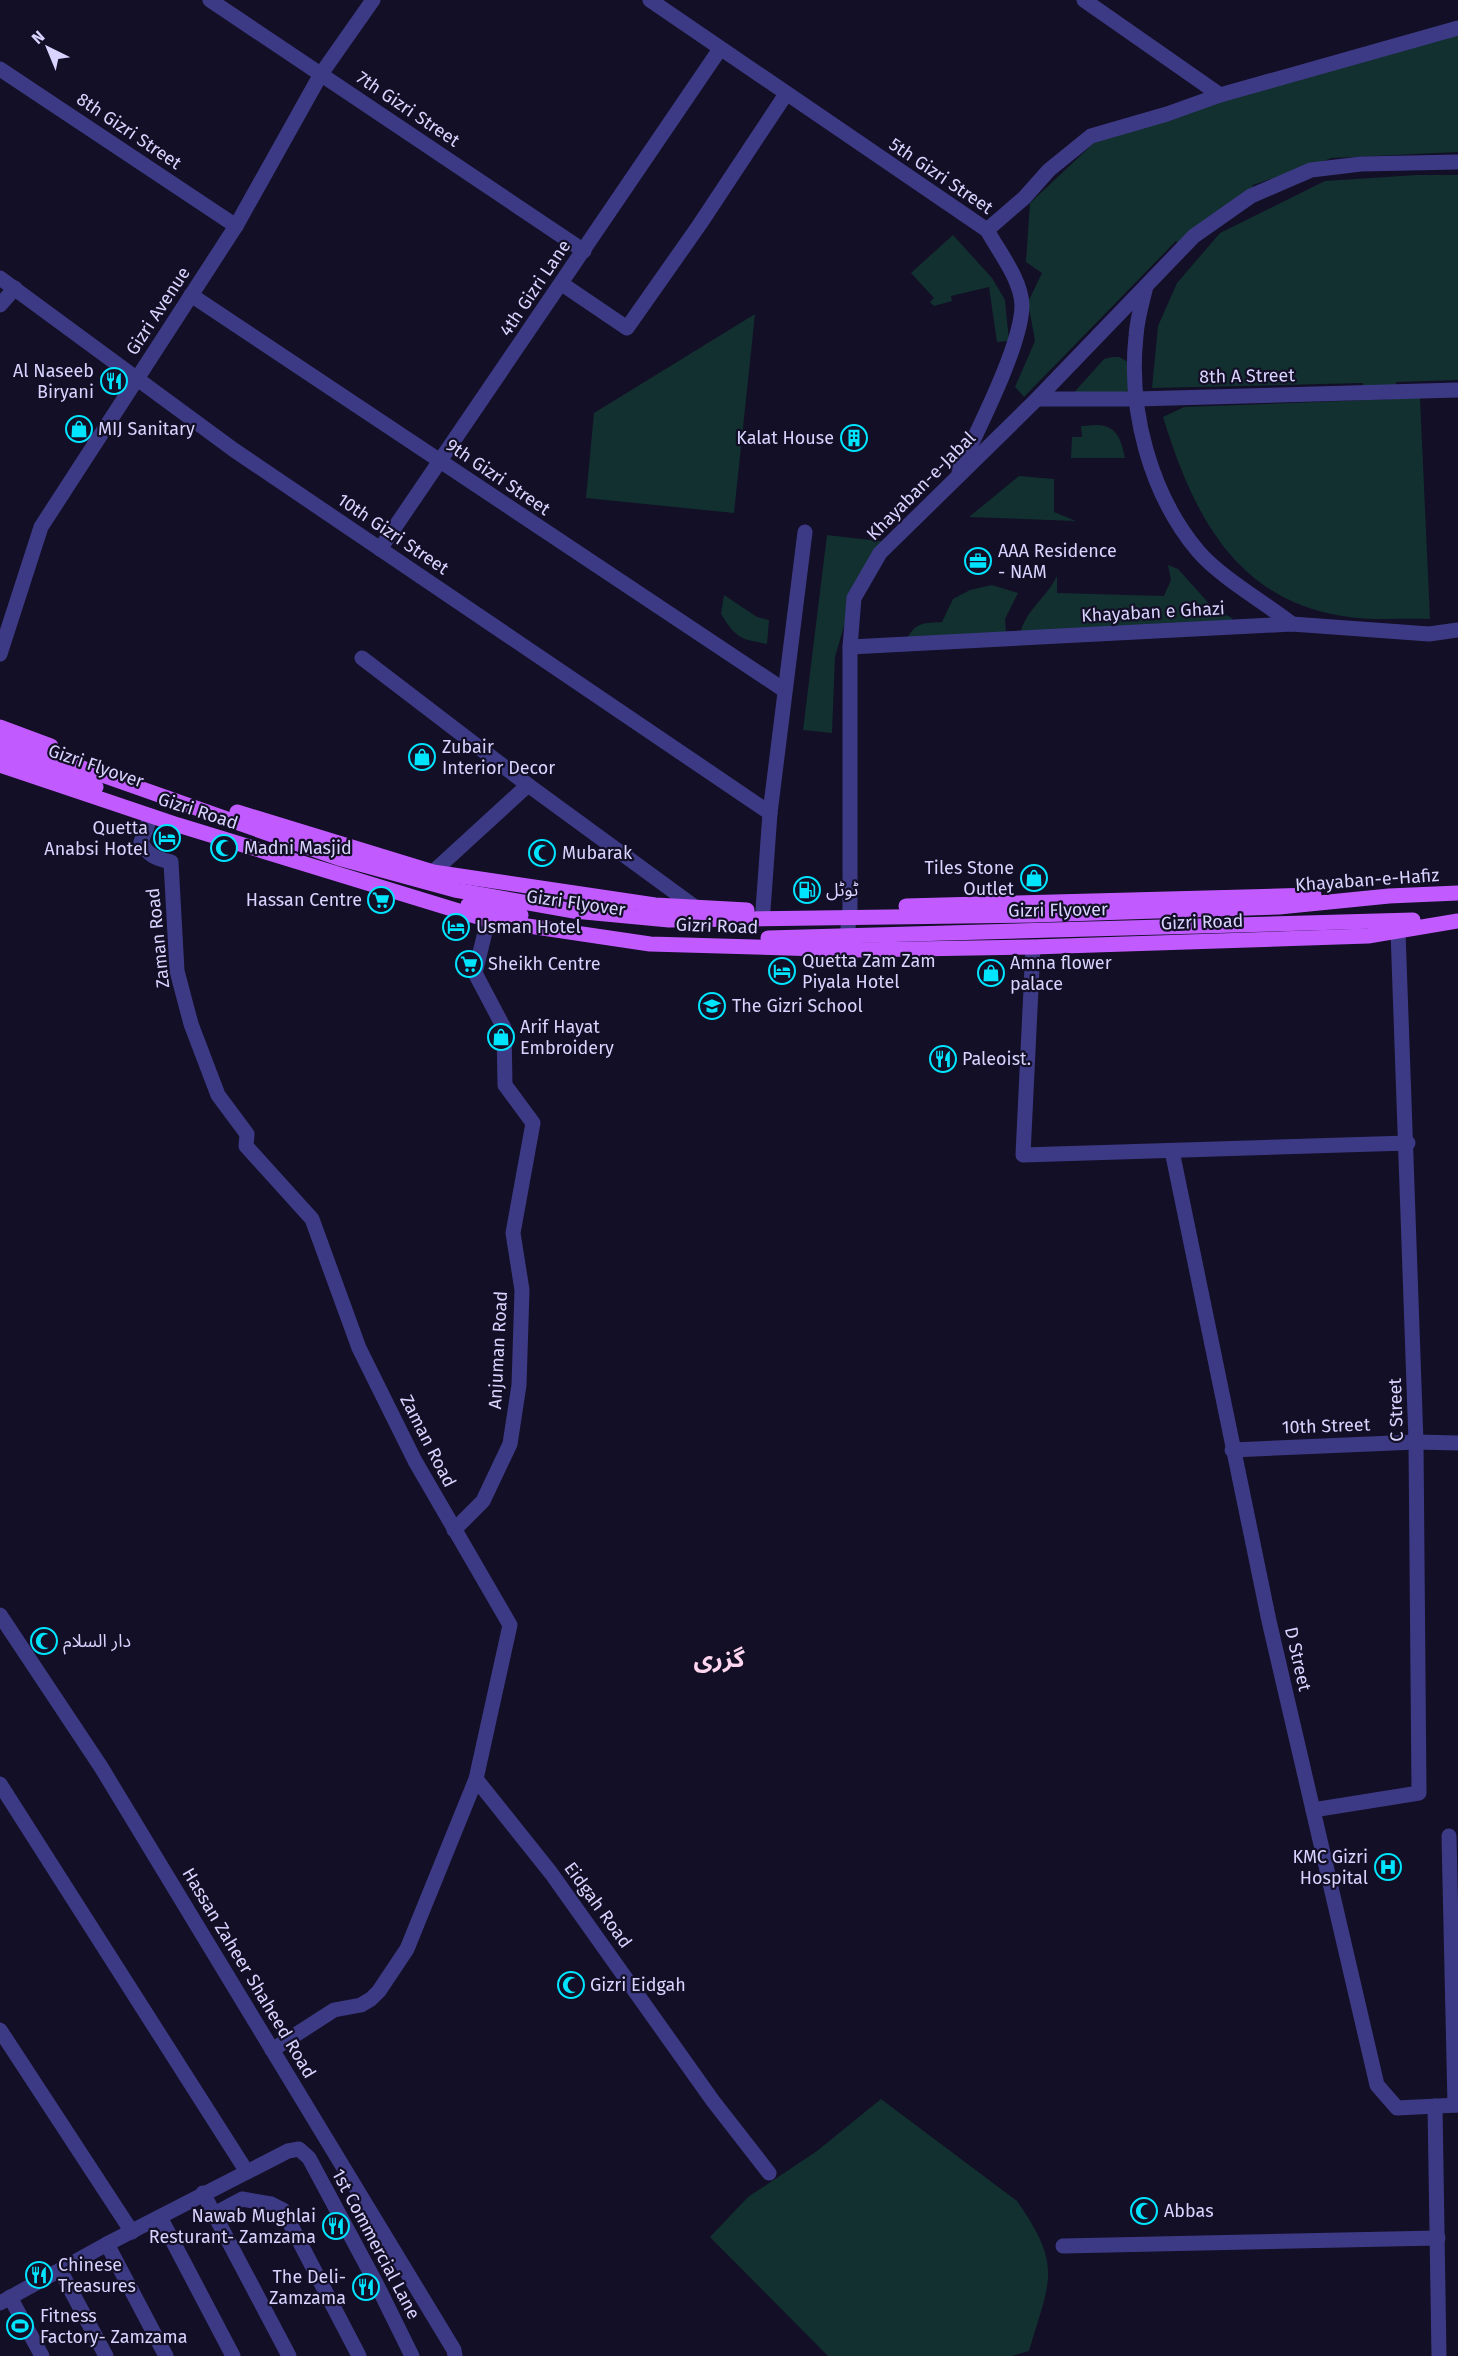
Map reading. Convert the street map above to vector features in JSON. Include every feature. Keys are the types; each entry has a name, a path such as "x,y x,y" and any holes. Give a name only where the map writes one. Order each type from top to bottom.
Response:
{"main road":[{"name":"Gizri Road","path":"0,727 200,801 433,873 655,905 763,910 1284,895 1389,896"},
{"name":"Gizri Flyover","path":"0,739 338,858 455,890 574,910 669,920 1033,915 1279,907"},
{"name":"Gizri Flyover","path":"0,753 364,877 465,905 561,923 666,935 767,938 1280,925 1400,926"},
{"name":"Gizri Road","path":"0,765 151,816 488,920 650,944 846,950 1033,947 1368,936 1400,926 1458,920"},
{"name":"Khayaban-e-Hafiz","path":"1279,907 1389,896 1458,893"}],"street":[{"name":"7th Gizri Street","path":"210,0 584,251"},
{"name":"Gizri Avenue","path":"0,654 41,527 236,225 321,74 373,0"},
{"name":"5th Gizri Street","path":"650,0 987,230 1017,284 1022,305 1017,333 1003,371 955,479"},
{"path":"1084,0 1220,95"},
{"path":"987,230 1024,198 1049,170 1091,136 1167,114 1220,95 1458,28"},
{"name":"4th Gizri Lane","path":"380,549 720,49"},
{"name":"8th Gizri Street","path":"0,69 236,225"},
{"path":"562,284 627,328 700,224 786,94"},
{"name":"Khayaban-e-Jabal","path":"846,950 850,908 850,647 854,598 880,553 1037,399 1194,236 1222,214 1275,184 1311,170 1361,164 1458,162"},
{"name":"10th Gizri Street","path":"0,278 234,450 770,813"},
{"path":"1146,286 1136,336 1137,399 1145,448 1154,474 1184,531 1199,552 1217,569 1292,624"},
{"path":"0,305 15,288"},
{"name":"9th Gizri Street","path":"191,296 784,690"},
{"name":"8th A Street","path":"1037,399 1137,399 1458,390"},
{"path":"763,910 770,813 805,532"},
{"name":"Khayaban e Ghazi","path":"850,647 1292,624 1429,634 1458,630"},
{"path":"362,658 528,785 695,907"},
{"path":"433,873 528,785"},
{"name":"Zaman Road","path":"151,816 141,842 146,852 154,858 171,862 177,971 191,1024 218,1095 247,1134 246,1146 312,1219 359,1348 415,1461 510,1625 476,1779 407,1949 379,1991 361,2005 334,2010 272,2050"},
{"name":"Anjuman Road","path":"454,1530 483,1501 510,1444 519,1385 522,1290 513,1233 533,1123 505,1085 504,1028 476,973 488,920"},
{"name":"C Street","path":"1313,1810 1419,1793 1416,1442 1400,926"},
{"path":"1033,947 1023,1155 1408,1143"},
{"name":"D Street","path":"1172,1151 1232,1450 1377,2085 1397,2108 1456,2105"},
{"name":"10th Street","path":"1232,1450 1416,1442 1458,1443"},
{"name":"Hassan Zaheer Shaheed Road","path":"0,1616 101,1767 454,2350 455,2356"},
{"name":"Eidgah Road","path":"476,1779 551,1873 713,2101 769,2173"},
{"path":"0,1784 247,2172 203,2193 5,2300 42,2356"},
{"path":"1449,1836 1456,2105"},
{"path":"0,2030 132,2232"},
{"path":"1435,2106 1439,2356"},
{"name":"1st Commercial Lane","path":"247,2172 293,2148 304,2152 378,2285 412,2356"},
{"path":"203,2193 289,2356"},
{"path":"214,2214 242,2199 271,2204 283,2210 359,2356"},
{"path":"160,2217 233,2356"},
{"path":"1063,2246 1438,2238"},
{"path":"107,2244 166,2356"},
{"path":"60,2270 106,2356"}],"green space":[{"path":"1458,33 1458,152 1332,158 1253,185 1250,194 1182,247 1176,241 1024,397 1015,387 1035,341 1028,302 1042,273 1026,262 1030,203 1095,142 1249,90"},
{"path":"1417,175 1458,175 1458,380 1396,382 1396,390 1363,390 1363,383 1152,388 1158,326 1177,283 1220,233 1325,181"},
{"path":"953,235 992,278 1005,300 1009,341 997,342 989,287 951,296 952,301 934,306 930,302 934,298 911,273"},
{"path":"755,314 734,513 586,498 594,413"},
{"path":"1119,357 1132,364 1135,391 1070,397 1104,359"},
{"path":"1420,398 1430,619 1353,618 1304,606 1273,591 1246,570 1223,545 1204,517 1188,485 1163,417 1184,407"},
{"path":"1097,425 1114,431 1120,440 1125,458 1071,458 1072,437 1082,437 1081,426"},
{"path":"1019,476 1054,479 1054,512 1076,521 969,517"},
{"path":"827,535 888,542 851,602 835,657 832,733 803,730"},
{"path":"1168,565 1178,569 1213,608 1232,618 1231,622 1020,634 1026,618 1057,576 1057,593 1164,596 1171,580"},
{"path":"992,585 1018,593 1005,619 1006,633 907,639 917,626 942,622 953,599 970,590"},
{"path":"724,595 757,617 769,620 767,644 745,639 735,633 721,614"},
{"path":"881,2099 1017,2201 1032,2223 1047,2258 1048,2274 1047,2289 1029,2351 1012,2356 828,2356 710,2237 748,2197 817,2151"}],"place":[{"name":"Al Naseeb Biryani","path":"114,381"},
{"name":"MIJ Sanitary","path":"79,429"},
{"name":"Kalat House","path":"854,438"},
{"name":"AAA Residence - NAM","path":"978,561"},
{"name":"Zubair Interior Decor","path":"422,757"},
{"name":"Quetta Anabsi Hotel","path":"167,838"},
{"name":"Madni Masjid","path":"224,848"},
{"name":"Mubarak","path":"542,853"},
{"name":"Tiles Stone Outlet","path":"1034,878"},
{"name":"ٹوٹل","path":"807,890"},
{"name":"Hassan Centre","path":"381,900"},
{"name":"Usman Hotel","path":"456,927"},
{"name":"Sheikh Centre","path":"469,964"},
{"name":"Quetta Zam Zam Piyala Hotel","path":"782,971"},
{"name":"Amna flower palace","path":"991,973"},
{"name":"The Gizri School","path":"712,1006"},
{"name":"Arif Hayat Embroidery","path":"501,1037"},
{"name":"Paleoist.","path":"943,1059"},
{"name":"دار السلام","path":"44,1641"},
{"name":"KMC Gizri Hospital","path":"1388,1867"},
{"name":"Gizri Eidgah","path":"571,1985"},
{"name":"Abbas","path":"1144,2211"},
{"name":"Nawab Mughlai Resturant- Zamzama","path":"336,2226"},
{"name":"Chinese Treasures","path":"39,2275"},
{"name":"The Deli- Zamzama","path":"366,2287"},
{"name":"Fitness Factory- Zamzama","path":"20,2326"}],"district":[{"name":"گزری","path":"719,1659"}]}
